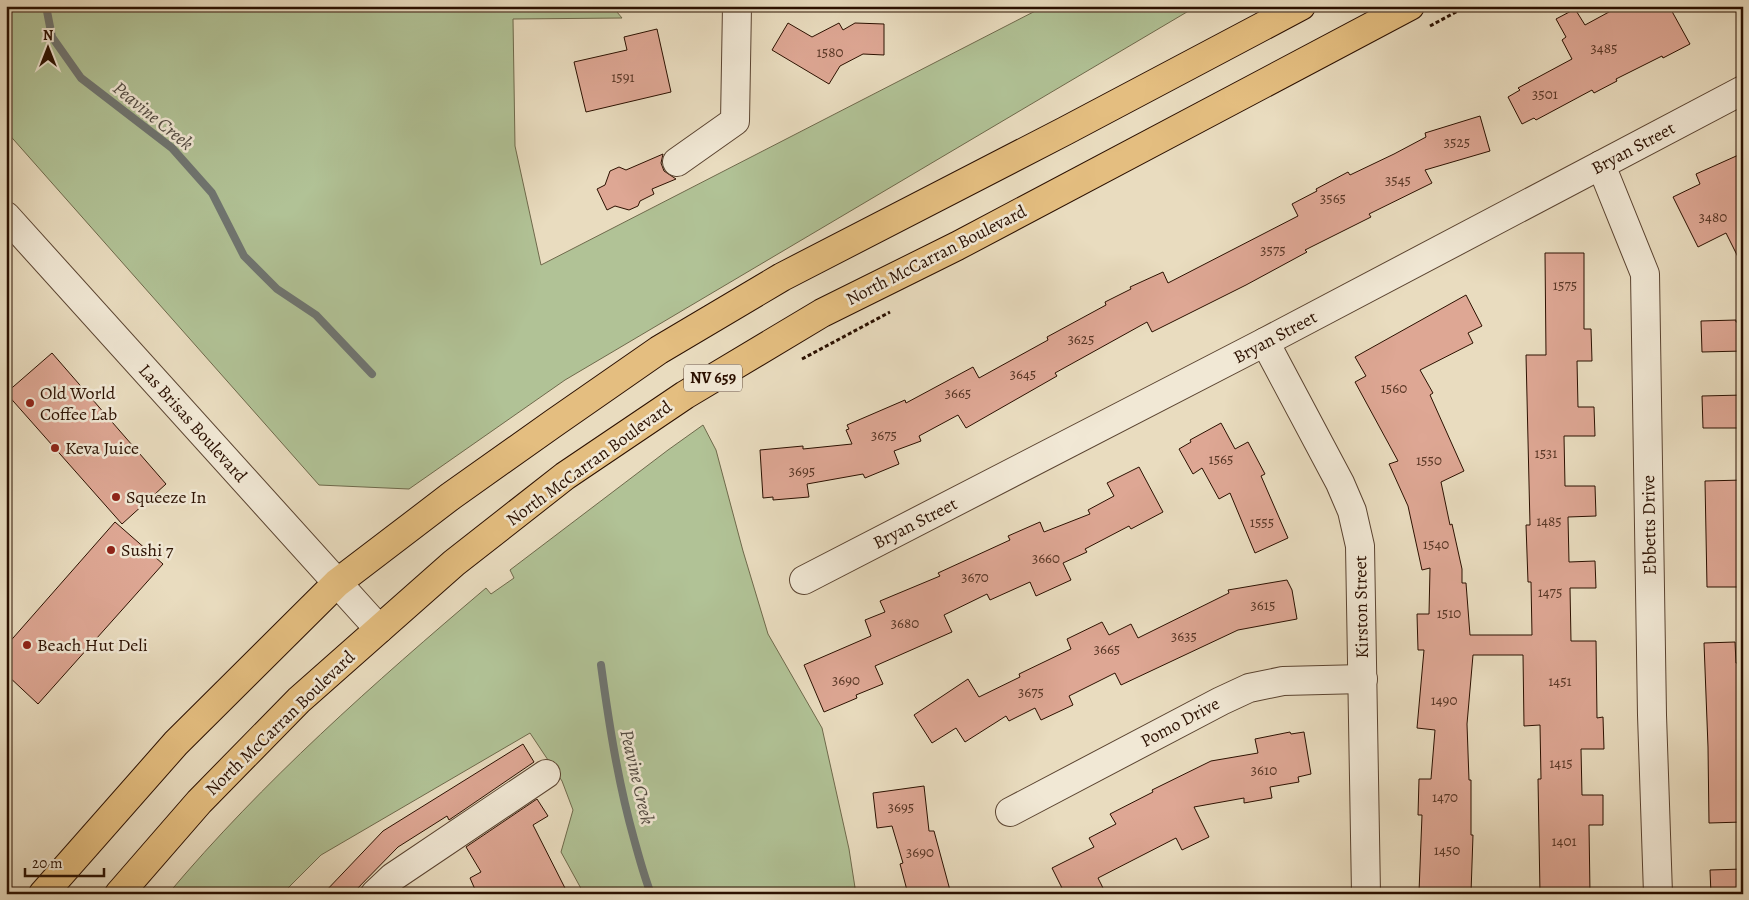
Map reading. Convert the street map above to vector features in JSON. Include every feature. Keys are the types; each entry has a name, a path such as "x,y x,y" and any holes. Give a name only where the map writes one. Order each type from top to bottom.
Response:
{"main road":[{"name":"NV 659","path":"43,894 176,743 337,583 451,496 588,398 659,350 782,277 1065,131 1301,6"},
{"name":"North McCarran Boulevard","path":"119,894 199,802 299,700 454,563 565,476 685,395 822,313 956,246 1410,6"}],"street":[{"path":"677,162 735,121 737,6"},
{"name":"Bryan Street","path":"804,580 1266,342 1743,90"},
{"name":"Ebbetts Drive","path":"1601,165 1645,274 1652,705 1658,894"},
{"name":"Las Brisas Boulevard","path":"7,217 379,629"},
{"name":"Kirston Street","path":"1266,342 1340,483 1352,511 1360,546 1366,894"},
{"name":"Pomo Drive","path":"1010,812 1212,705 1249,688 1283,681 1363,679"},
{"path":"390,888 546,774"}],"green space":[{"path":"6,6 612,6 622,18 513,19 515,146 541,265 1045,6 1197,6 565,380 409,489 319,485 6,131"},
{"path":"703,425 716,450 768,634 822,728 849,849 856,894 584,894 561,852 573,810 562,781 530,733 321,855 282,894 168,894 204,852 281,773 402,660 486,588 491,594 514,578 510,570"}],"building":[{"path":"1620,6 1669,6 1690,44 1616,79 1617,81 1594,93 1592,90 1536,120 1534,118 1522,124 1508,97 1520,90 1518,88 1572,59 1562,40 1566,37 1556,19 1575,9 1585,25"},
{"path":"788,23 812,37 839,23 843,30 855,23 884,24 884,55 863,54 840,66 829,84 772,50"},
{"path":"657,29 671,92 586,112 574,62 627,50 624,37"},
{"path":"1480,116 1490,151 1425,170 1432,183 1369,214 1371,217 1305,250 1307,252 1246,285 1152,332 1147,322 1055,373 1057,376 966,428 958,415 919,436 921,441 894,451 899,464 865,478 863,474 807,484 809,497 773,500 773,497 763,498 760,450 803,446 803,449 852,444 846,430 849,429 847,425 905,400 906,403 973,367 979,378 1048,340 1047,337 1106,305 1105,302 1131,289 1130,287 1163,272 1168,283 1298,216 1292,204 1348,172 1350,175 1394,154 1426,137 1425,133"},
{"path":"1743,153 1743,267 1726,233 1698,247 1673,197 1700,184 1696,174"},
{"path":"663,154 661,163 664,171 676,179 652,189 654,194 640,201 638,206 629,210 615,206 607,210 597,189 605,185 610,171 619,167 626,170"},
{"path":"1545,253 1584,253 1584,329 1591,329 1592,361 1577,361 1578,407 1594,407 1595,436 1564,436 1565,486 1595,486 1596,516 1568,517 1569,562 1595,561 1596,588 1570,588 1571,641 1596,641 1597,718 1603,717 1604,749 1581,749 1582,795 1603,795 1603,825 1589,825 1590,894 1540,894 1538,779 1541,779 1540,725 1524,726 1523,655 1473,655 1467,724 1469,780 1471,780 1471,835 1473,835 1471,893 1419,892 1422,815 1418,815 1419,779 1431,779 1435,730 1417,728 1424,650 1418,650 1417,614 1429,614 1430,568 1422,570 1408,506 1389,464 1398,461 1355,382 1366,376 1355,357 1466,295 1482,326 1468,333 1473,343 1420,370 1433,393 1430,395 1464,471 1441,482 1462,569 1462,583 1466,583 1470,635 1532,635 1531,582 1528,582 1526,525 1530,525 1526,355 1546,355"},
{"path":"1736,320 1736,322 1743,322 1743,351 1702,352 1701,321"},
{"path":"52,353 166,484 122,524 6,393"},
{"path":"1743,395 1743,428 1703,428 1702,396"},
{"path":"1221,423 1235,449 1248,442 1265,474 1261,476 1288,538 1255,553 1230,493 1219,499 1202,468 1193,474 1179,449 1191,442 1190,440"},
{"path":"1139,467 1163,512 1131,529 1129,526 1085,549 1087,552 1063,563 1071,580 1036,596 1030,582 990,600 987,594 944,615 952,632 875,666 883,684 856,695 857,698 824,712 804,665 871,636 865,620 885,612 880,601 940,576 938,573 1010,540 1008,536 1040,522 1044,532 1090,514 1088,510 1114,496 1107,483"},
{"path":"1743,480 1743,587 1707,587 1705,481"},
{"path":"115,522 163,564 38,704 6,674 6,646"},
{"path":"1287,580 1292,590 1297,619 1238,630 1121,685 1115,673 1069,696 1073,705 1041,720 1035,708 1009,721 1006,716 965,742 956,728 932,743 914,715 968,679 979,697 1020,677 1019,674 1071,649 1067,639 1102,622 1109,635 1131,624 1138,638 1229,593 1228,590"},
{"path":"1735,642 1736,663 1743,663 1743,822 1709,823 1704,643"},
{"path":"1290,732 1291,734 1304,732 1311,774 1298,777 1299,782 1270,787 1272,798 1244,803 1244,798 1194,807 1209,837 1182,850 1176,838 1098,878 1106,894 1065,894 1052,868 1094,847 1089,838 1116,824 1110,814 1153,792 1152,790 1211,761 1258,753 1255,739"},
{"path":"523,744 534,762 449,820 447,816 398,847 352,894 323,894 383,831"},
{"path":"924,786 929,831 934,831 951,894 908,894 900,864 903,863 892,826 877,828 873,793"},
{"path":"537,799 548,816 533,825 568,894 477,894 470,878 481,872 466,847"},
{"path":"1743,869 1743,894 1711,894 1710,870"}],"waterway":[{"name":"Peavine Creek","path":"46,6 52,37 81,78 172,148 212,193 244,256 277,289 316,315 372,374"},
{"name":"Peavine Creek","path":"601,665 623,796 651,894"}],"place":[{"name":"Old World Coffee Lab","path":"30,403"},
{"name":"Keva Juice","path":"55,448"},
{"name":"Squeeze In","path":"116,497"},
{"name":"Sushi 7","path":"111,550"},
{"name":"Beach Hut Deli","path":"27,645"}]}
